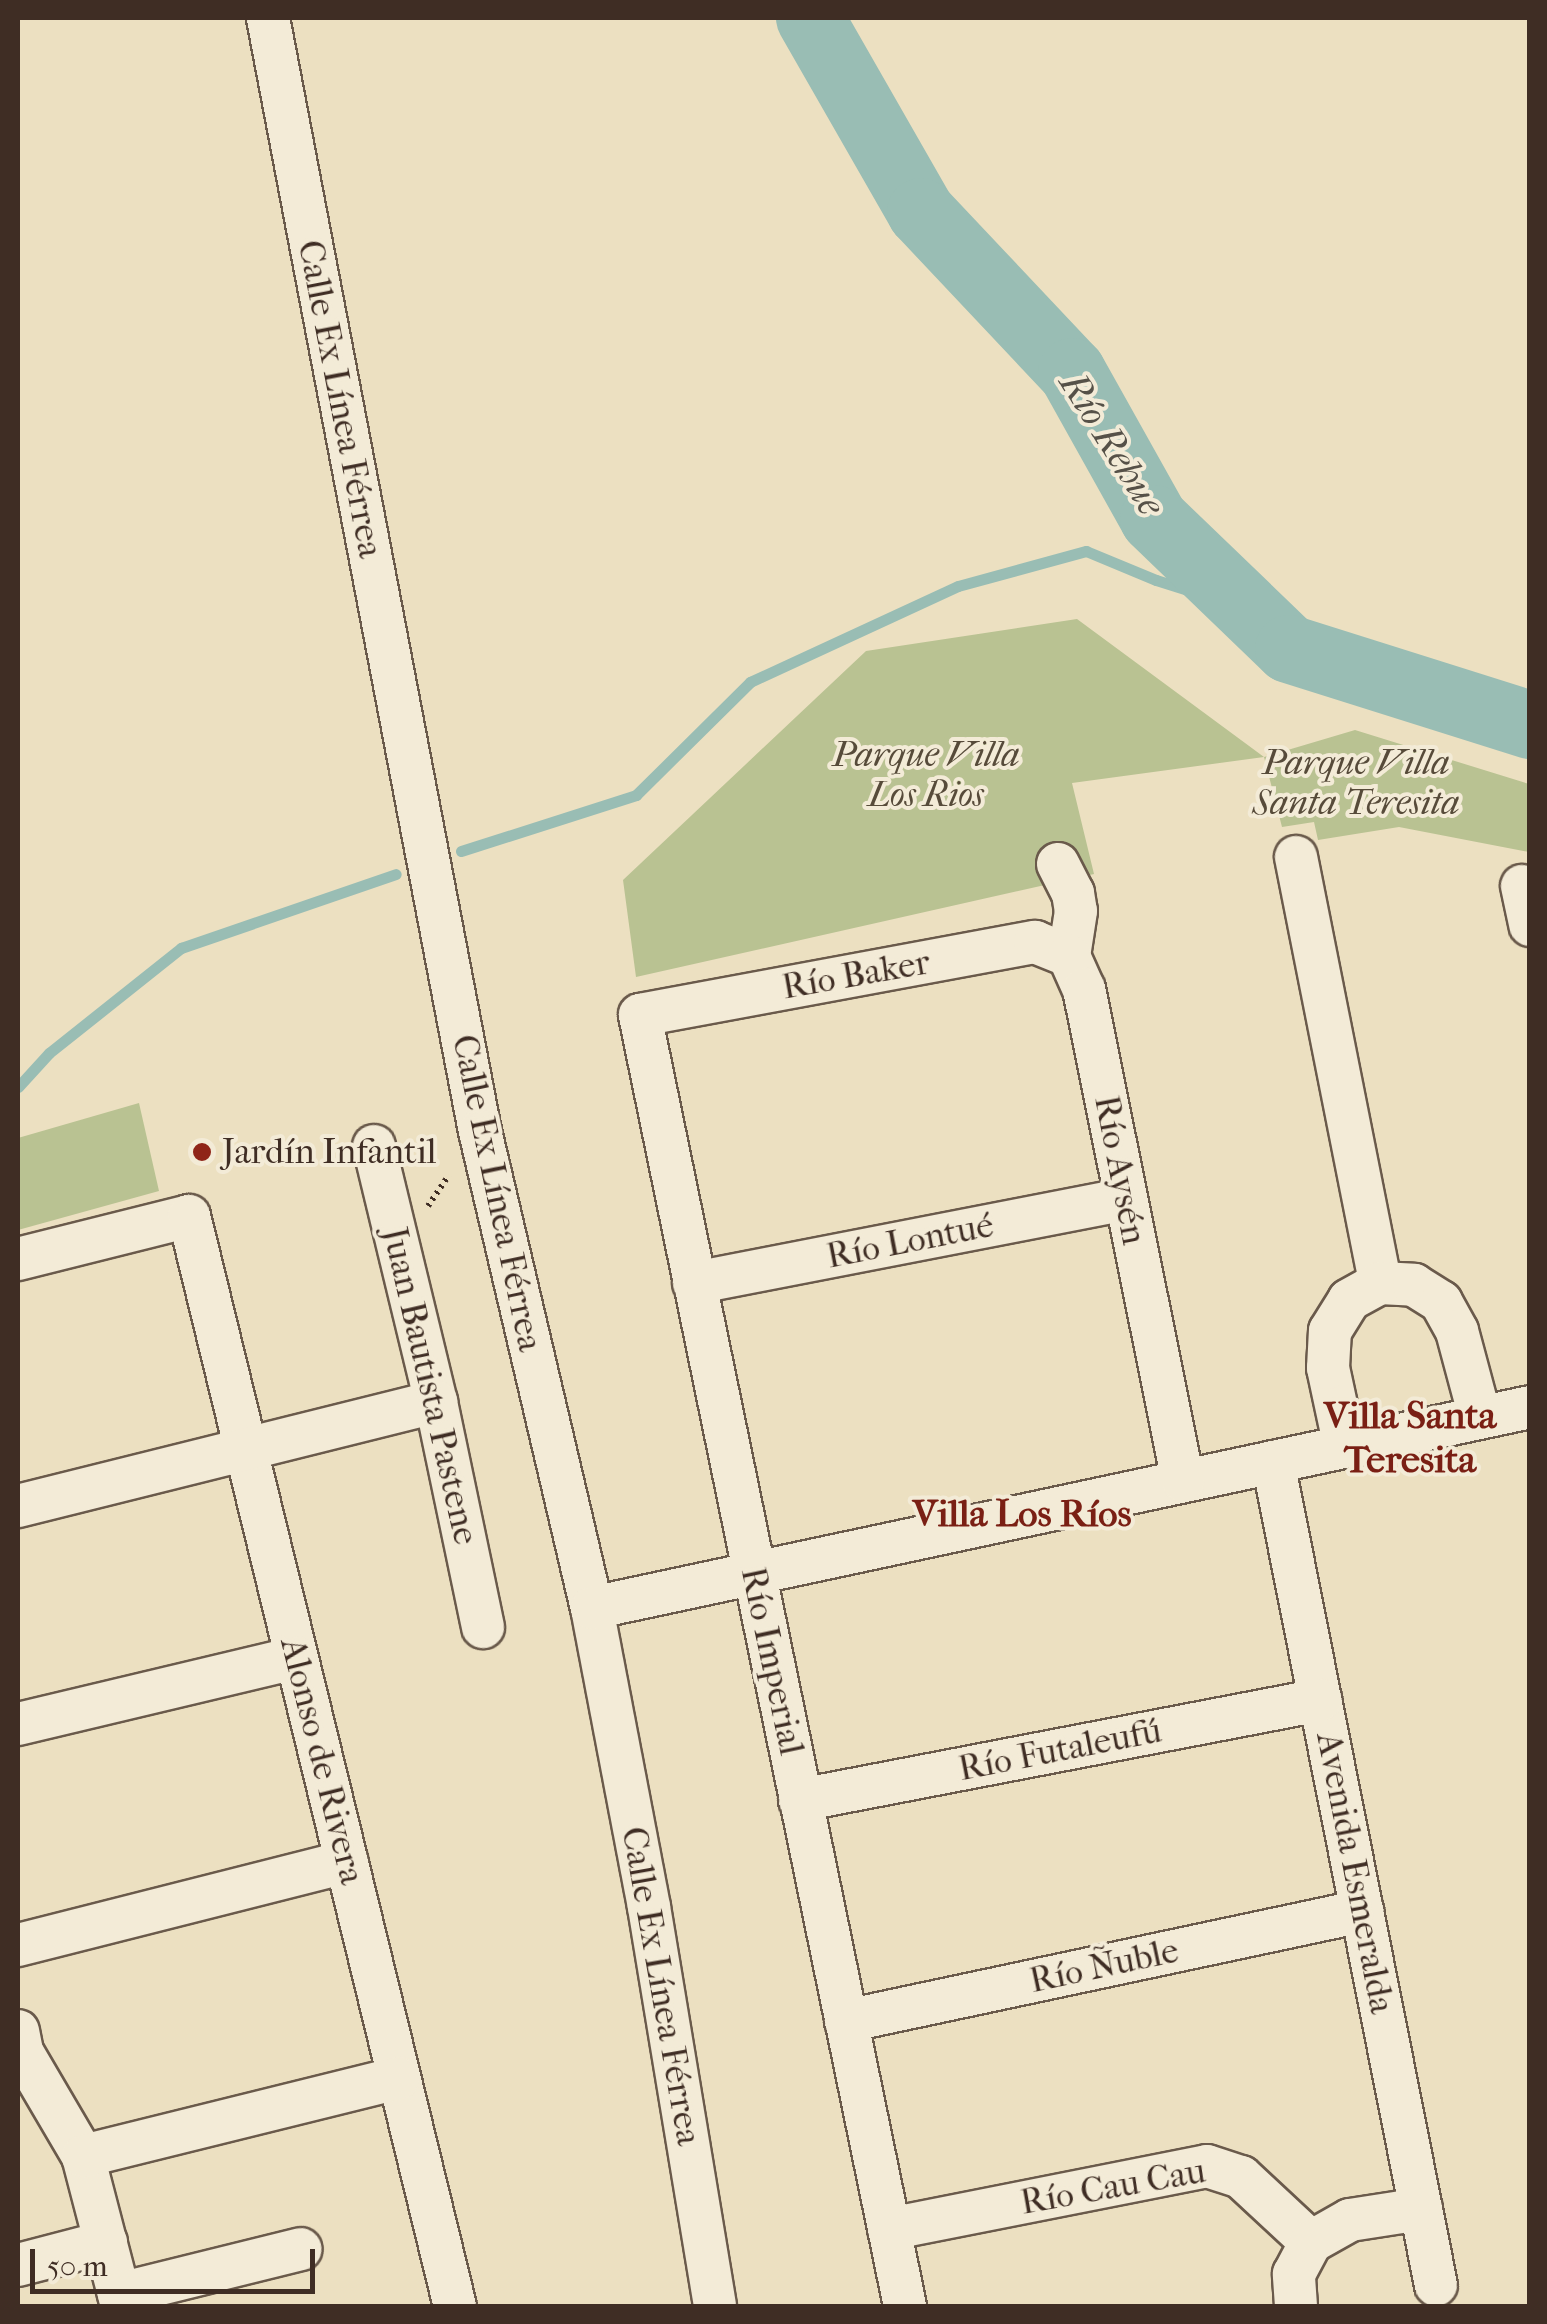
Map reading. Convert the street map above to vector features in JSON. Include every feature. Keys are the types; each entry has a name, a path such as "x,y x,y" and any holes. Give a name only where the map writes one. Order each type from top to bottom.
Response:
{"street":[{"name":"Calle Ex Línea Férrea","path":"268,18 480,1131 592,1608 650,1908 715,2306"},
{"path":"1296,857 1380,1283"},
{"name":"Río Aysén","path":"1058,864 1073,893 1076,911 1069,956 1077,964 1084,988 1183,1481"},
{"name":"Río Baker","path":"640,1015 1036,942 1069,956"},
{"name":"Río Imperial","path":"640,1015 905,2306"},
{"name":"Juan Bautista Pastene","path":"374,1146 436,1402 483,1626"},
{"name":"Río Lontué","path":"694,1283 1126,1199"},
{"name":"Alonso de Rivera","path":"18,1259 189,1216 454,2306"},
{"path":"1345,1446 1328,1368 1330,1330 1348,1300 1380,1283 1414,1284 1441,1302 1457,1332 1480,1418"},
{"path":"18,1506 436,1402"},
{"path":"592,1608 1530,1407"},
{"name":"Avenida Esmeralda","path":"1273,1462 1436,2285"},
{"path":"18,1724 296,1658"},
{"name":"Río Futaleufú","path":"800,1800 1320,1700"},
{"path":"18,1945 346,1862"},
{"name":"Río Ñuble","path":"846,2020 1362,1912"},
{"path":"19,2045 83,2156 121,2300 301,2249"},
{"path":"83,2156 399,2078"},
{"name":"Río Cau Cau","path":"889,2229 1207,2166 1241,2177 1311,2242"},
{"path":"1296,2306 1294,2274 1311,2242 1350,2220 1421,2208"},
{"path":"18,2265 106,2242"}],"path":[{"path":"399,1248 480,1131"}],"green space":[{"name":"Parque Villa Los Rios","path":"1077,619 1264,757 1072,783 1094,874 636,977 623,880 866,651"},
{"name":"Parque Villa Santa Teresita","path":"1355,730 1529,784 1529,852 1399,827 1318,840 1314,822 1282,827 1264,757"},
{"path":"139,1103 159,1191 18,1230 18,1138"}],"waterway":[{"name":"Río Rehue","path":"810,18 921,212 1072,372 1154,519 1289,649 1530,725"},
{"path":"461,851 636,795 750,682 958,586 1086,551 1156,580 1245,608"},
{"path":"18,1087 49,1053 181,948 396,874"}],"place":[{"name":"Jardín Infantil","path":"202,1152"}],"district":[{"name":"Villa Santa Teresita","path":"1410,1438"},
{"name":"Villa Los Ríos","path":"1022,1514"}]}
